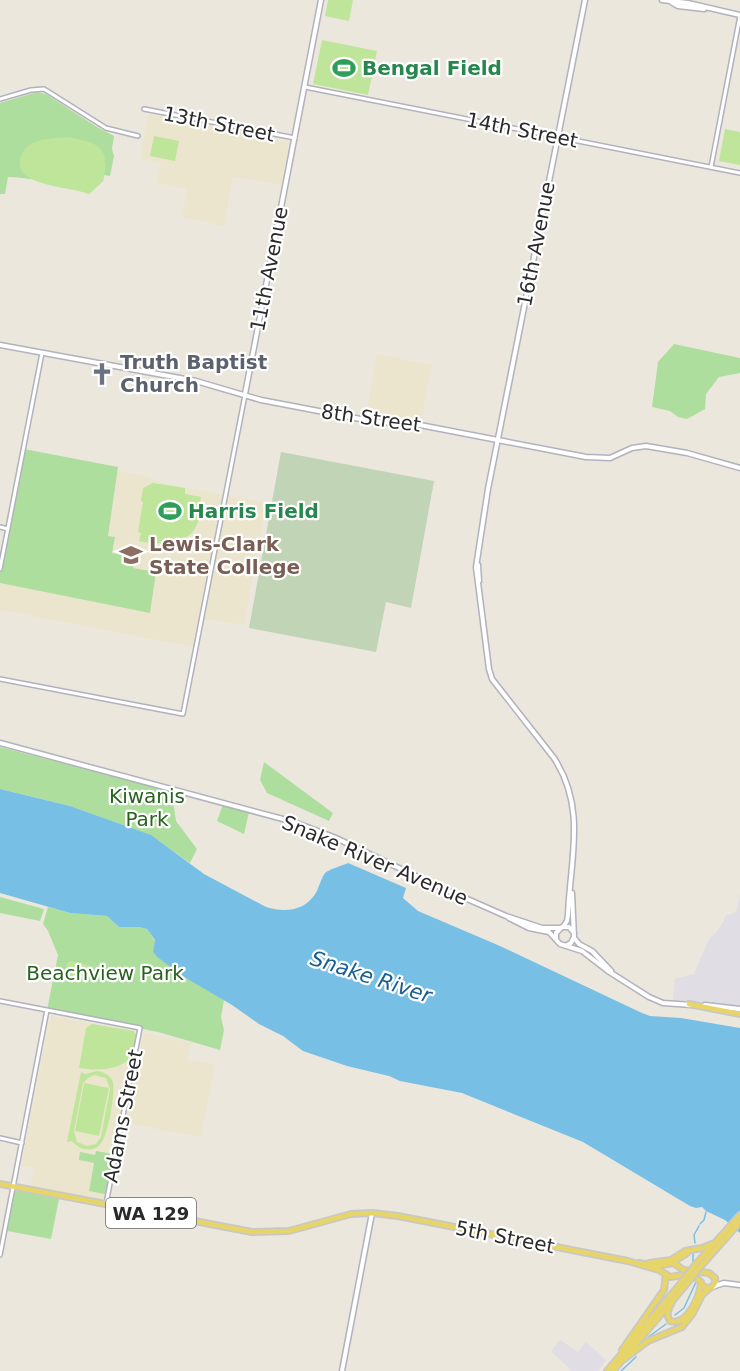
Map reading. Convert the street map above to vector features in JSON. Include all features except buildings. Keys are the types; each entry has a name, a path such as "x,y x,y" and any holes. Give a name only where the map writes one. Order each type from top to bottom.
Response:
{"main road":[{"name":"11th Avenue","path":"245,394 321,0"},
{"name":"16th Avenue","path":"571,884 575,819 570,791 563,772 554,758 492,679 477,564 479,536 488,489 585,0"},
{"path":"662,0 688,3 740,16"},
{"name":"8th Street","path":"0,345 196,381 261,400 364,420 420,424 602,459 636,446 650,446 687,453 740,468"},
{"name":"Snake River Avenue","path":"0,744 222,801 302,825 529,928 549,932 556,939"},
{"path":"571,884 568,919 556,933 556,939 560,945 582,951 618,978 656,1000 740,1009"},
{"path":"571,884 576,942 592,951 618,978"},
{"name":"Snake River Avenue","path":"506,916 542,927 561,927"},
{"path":"561,927 569,927 574,935"},
{"path":"564,945 571,943 574,935"},
{"path":"689,1004 740,1014"},
{"name":"WA 129","path":"0,1184 252,1232 289,1231 341,1216 372,1213"},
{"path":"342,1371 372,1213"},
{"name":"5th Street","path":"372,1213 636,1263 666,1273 670,1277 685,1274 694,1276 701,1283"},
{"path":"645,1263 671,1260 685,1251 719,1244 740,1215"},
{"path":"617,1358 740,1222"},
{"path":"607,1371 664,1290 666,1273 670,1264 695,1250"},
{"name":"5th Street","path":"636,1263 656,1266 670,1264 688,1271 708,1273"},
{"path":"682,1285 668,1310 668,1318 674,1323 686,1315 697,1298 703,1275 708,1273 724,1283"},
{"path":"624,1359 648,1341 682,1327 693,1313 702,1295 715,1283 715,1278"},
{"path":"701,1283 705,1287 724,1283 740,1284"},
{"path":"613,1371 672,1302"}],"street":[{"path":"711,167 740,16"},
{"name":"14th Street","path":"304,87 740,173"},
{"name":"13th Street","path":"0,99 31,90 44,89 106,128 138,136"},
{"name":"13th Street","path":"144,109 295,138"},
{"path":"0,569 42,353"},
{"name":"11th Avenue","path":"0,679 183,714 245,394"},
{"path":"0,527 8,529"},
{"path":"0,1001 47,1010 0,1255"},
{"name":"Adams Street","path":"47,1010 140,1028 106,1204"},
{"path":"0,1138 22,1143"}],"shaded area":[{"path":"148,114 289,142 281,185 233,177 224,226 182,217 187,189 157,183 161,163 140,159"},
{"path":"377,354 432,365 420,425 365,420"},
{"name":"Lewis-Clark State College","path":"26,453 141,475 163,483 266,503 244,625 198,618 193,647 0,610 0,583"},
{"path":"740,894 740,1008 673,1001 675,979 694,974 709,939 716,933 725,916 736,912"},
{"path":"51,1016 134,1031 136,1035 104,1200 30,1187 34,1168 21,1166"},
{"path":"144,1032 191,1043 187,1060 215,1065 201,1137 125,1123"},
{"path":"560,1340 578,1352 586,1342 606,1360 598,1371 572,1371 551,1351"}],"green space":[{"path":"328,0 353,0 349,21 325,16"},
{"path":"322,40 377,51 368,95 313,84"},
{"path":"37,92 46,94 114,136 112,149 114,156 110,176 104,175 103,181 89,194 50,182 8,177 5,194 0,194 0,103"},
{"path":"725,129 740,132 740,165 719,161"},
{"path":"154,136 179,141 175,161 150,156"},
{"path":"68,137 94,144 103,153 105,169 103,181 89,194 32,179 24,173 20,165 22,154 30,144"},
{"path":"674,344 740,358 740,373 719,377 706,394 705,409 687,419 678,417 670,411 652,407 658,362"},
{"path":"24,449 118,467 108,536 115,537 112,553 136,558 133,568 156,572 150,613 0,583 0,569"},
{"path":"281,452 434,481 411,608 386,602 376,652 249,628"},
{"name":"Harris Field","path":"153,483 185,488 185,494 201,497 198,521 189,536 182,540 165,543 139,541 143,488"},
{"name":"Kiwanis Park","path":"0,747 112,776 113,773 171,788 176,821 197,849 190,863 150,835 70,806 0,789"},
{"path":"264,762 333,813 329,821 267,793 260,780"},
{"path":"224,802 249,812 244,834 217,821"},
{"path":"0,897 44,909 40,921 0,913"},
{"name":"Beachview Park","path":"48,907 70,913 107,916 119,927 147,929 155,941 153,952 157,957 224,1000 221,1017 224,1030 220,1050 158,1032 47,1010 58,955 43,924"},
{"path":"70,961 89,965 86,975 76,983 63,981 67,963"},
{"path":"92,1024 134,1031 136,1035 134,1050 129,1060 116,1067 79,1068 86,1028"},
{"path":"97,1071 104,1073 111,1078 113,1085 111,1110 105,1135 100,1144 88,1150 72,1141 67,1142 81,1072 85,1074","holes":["94,1075 106,1078 110,1089 101,1137 96,1144 87,1146 77,1142 74,1131 83,1083"]},
{"path":"84,1083 109,1088 99,1136 75,1131"},
{"path":"96,1151 113,1154 105,1194 89,1191 94,1163 79,1160 80,1152 95,1155"},
{"path":"15,1190 59,1199 51,1239 7,1231"}],"water":[{"name":"Snake River","path":"0,789 70,806 151,835 204,874 273,909 295,909 307,903 317,891 325,873 348,863 406,888 403,898 418,911 500,946 642,1013 740,1028 740,1233 725,1220 702,1207 690,1206 583,1142 462,1093 400,1081 303,1051 283,1036 259,1024 186,978 157,957 153,952 155,940 147,929 119,927 107,916 70,913 0,893"}],"waterway":[{"path":"700,1224 706,1212"},
{"path":"695,1243 694,1235 699,1226"},
{"path":"693,1254 693,1262"},
{"path":"675,1315 684,1308 696,1282"},
{"path":"647,1338 666,1324"},
{"path":"621,1371 636,1357"}],"place":[{"name":"Bengal Field","path":"344,68"},
{"name":"Truth Baptist Church","path":"102,374"},
{"name":"Harris Field","path":"170,511"},
{"name":"Lewis-Clark State College","path":"131,555"}]}
